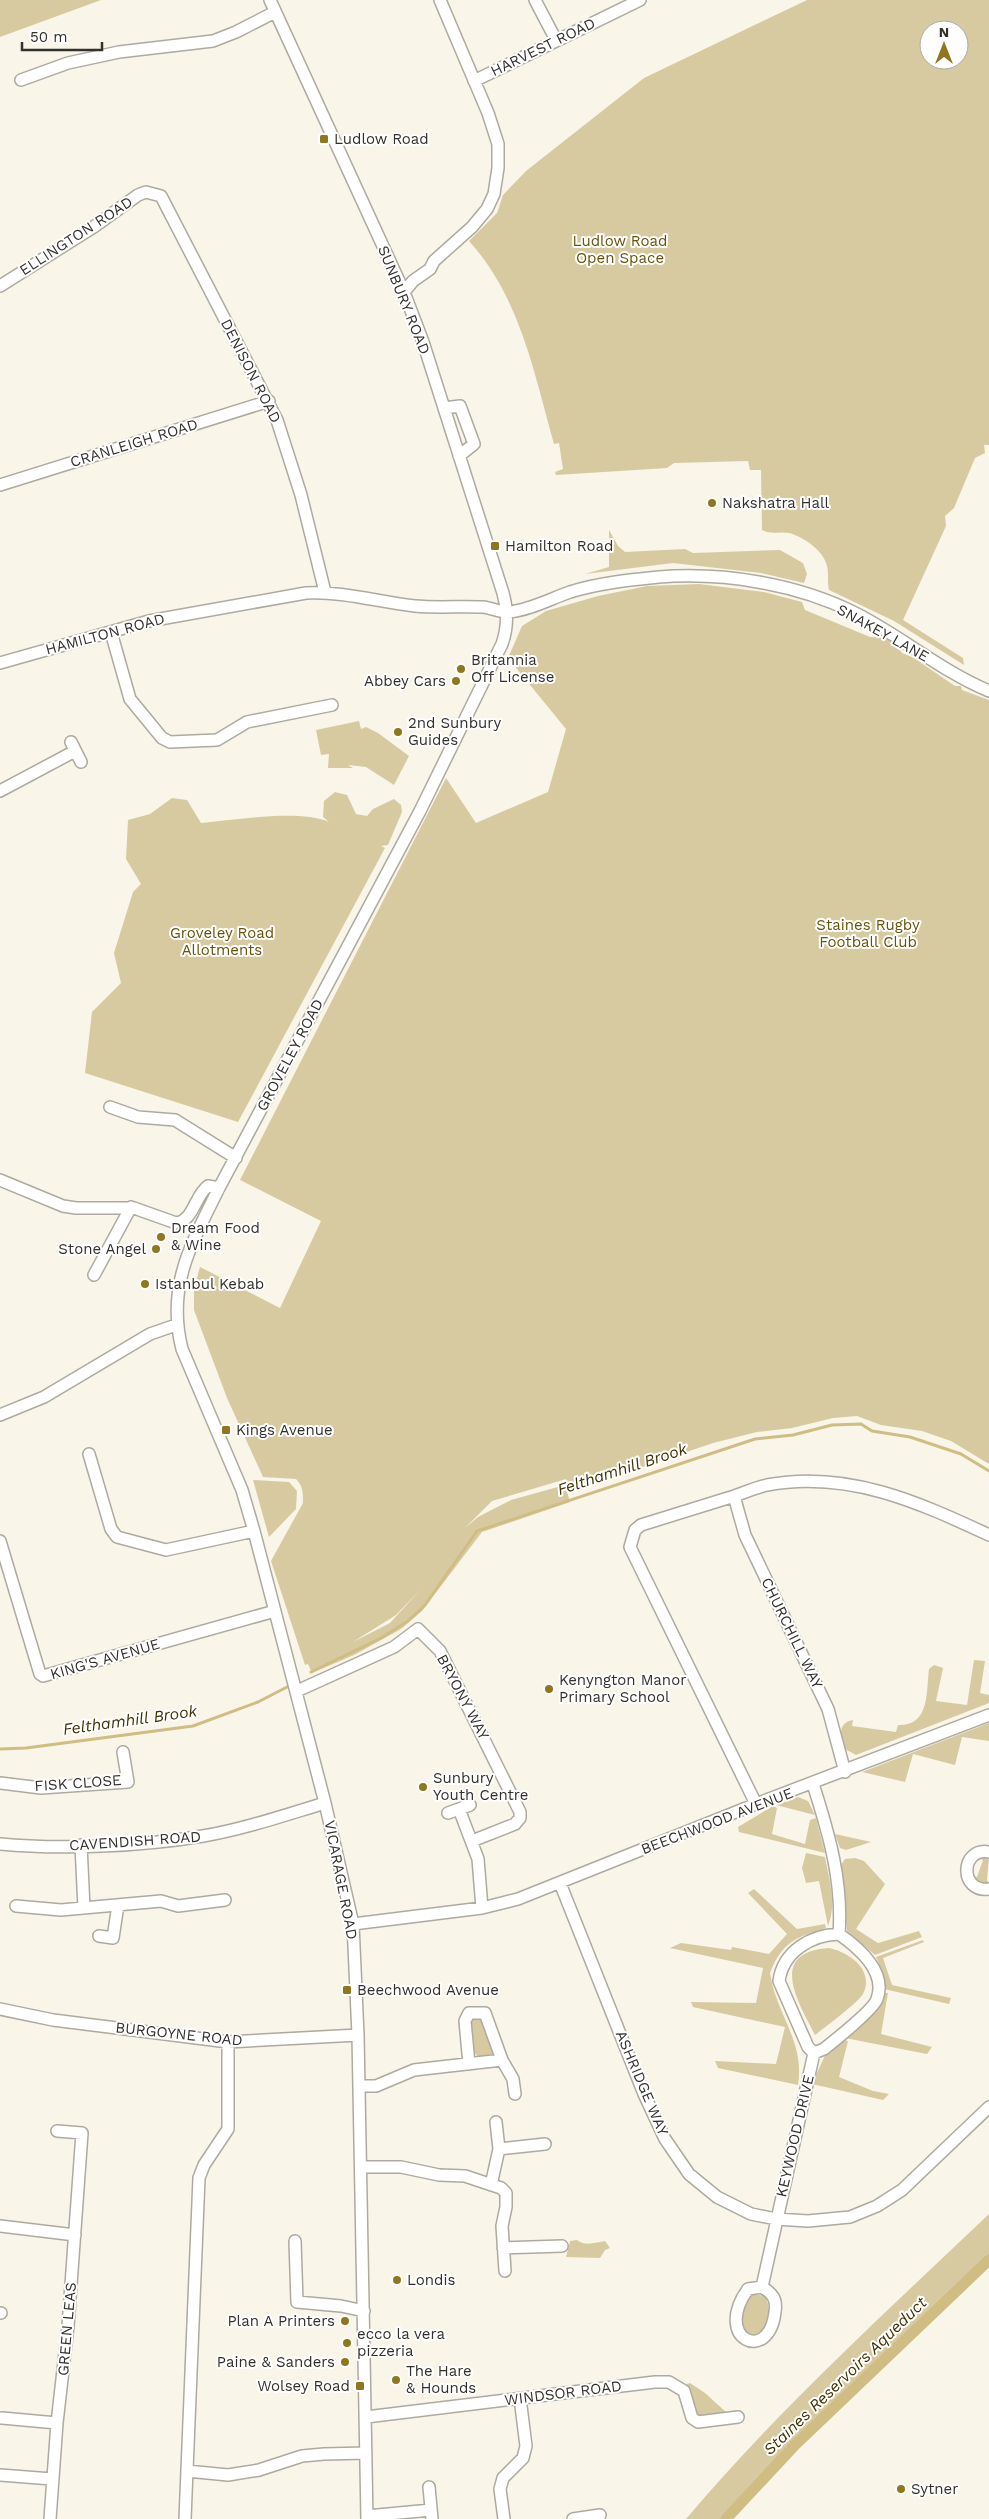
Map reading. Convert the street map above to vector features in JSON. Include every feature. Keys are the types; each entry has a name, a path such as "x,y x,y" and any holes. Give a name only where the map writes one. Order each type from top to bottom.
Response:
{"street":[{"name":"SUNBURY ROAD","path":"270,0 404,292 444,408 503,593 507,612"},
{"path":"404,292 487,209 494,194 498,168 498,144 488,113 440,0"},
{"path":"535,0 556,40"},
{"name":"HARVEST ROAD","path":"474,82 640,0"},
{"path":"21,80 68,62 111,53 213,41 236,32 275,12"},
{"name":"ELLINGTON ROAD","path":"0,286 96,226 138,195 146,192 154,193"},
{"name":"DENISON ROAD","path":"154,193 161,196 269,401 277,420 300,495 325,592"},
{"name":"CRANLEIGH ROAD","path":"0,485 269,401"},
{"path":"444,408 460,406 474,444 459,456"},
{"name":"SNAKEY LANE","path":"507,612 525,609 571,592 612,583 661,577 705,576 755,582 814,597 854,613 951,672 989,691"},
{"name":"HAMILTON ROAD","path":"0,663 111,632 192,613 306,593 325,592 416,606 484,607 507,612"},
{"name":"GROVELEY ROAD","path":"176,1325 178,1290 188,1250 452,749 502,644 506,633 507,612"},
{"path":"111,632 130,699 162,738 170,742 217,740 224,738 247,722 313,715 332,705"},
{"path":"0,791 73,747 80,762"},
{"path":"110,1107 138,1117 175,1120 236,1158"},
{"path":"0,1180 63,1206 76,1208 131,1208 180,1223 188,1217 201,1191 208,1186 219,1188"},
{"path":"94,1275 131,1208"},
{"path":"0,1416 44,1396 150,1334 176,1325"},
{"name":"VICARAGE ROAD","path":"176,1325 182,1349 242,1490 297,1691 353,1924 362,2167 367,2517"},
{"path":"89,1454 111,1529 117,1537 166,1550 254,1531"},
{"path":"756,1804 630,1547 635,1530 641,1525 767,1485 797,1482 839,1483 885,1491 922,1504 989,1536"},
{"name":"CHURCHILL WAY","path":"734,1496 745,1535 828,1709 845,1772"},
{"name":"KING'S AVENUE","path":"0,1542 40,1674 43,1676 275,1611"},
{"name":"BRYONY WAY","path":"297,1691 394,1647 418,1629 440,1651 520,1812 520,1818 515,1824 472,1841"},
{"name":"BEECHWOOD AVENUE","path":"353,1924 482,1908 518,1899 756,1804 845,1772 989,1715"},
{"name":"FISK CLOSE","path":"0,1783 41,1788 128,1782 123,1752"},
{"path":"813,1784 827,1827 838,1881 841,1911 839,1934"},
{"name":"CAVENDISH ROAD","path":"0,1844 81,1845 152,1842 204,1836 325,1803"},
{"path":"459,1809 478,1860 482,1908"},
{"path":"81,1845 84,1908"},
{"path":"989,1852 974,1855 966,1865 970,1883 975,1887 989,1889"},
{"name":"ASHRIDGE WAY","path":"560,1883 644,2094 665,2139 689,2174 717,2197 751,2214 776,2220 808,2221 850,2217 876,2206 902,2190 989,2107"},
{"path":"16,1906 61,1910 161,1901 178,1906 225,1900"},
{"path":"99,1936 113,1938 118,1905"},
{"name":"KEYWOOD DRIVE","path":"839,1934 865,1955 876,1972 879,1988 877,2001 824,2049 814,2054 808,2047 779,1981 780,1970 786,1958 797,1947 839,1934"},
{"name":"BURGOYNE ROAD","path":"0,2009 54,2020 228,2042 358,2034"},
{"path":"469,2064 465,2021 469,2013 485,2013 502,2060 512,2079 515,2094"},
{"path":"185,2519 199,2178 204,2165 228,2129 228,2042"},
{"name":"KEYWOOD DRIVE","path":"762,2287 814,2054"},
{"path":"360,2086 376,2086 405,2072 502,2060"},
{"path":"491,2185 499,2150 496,2122"},
{"name":"GREEN LEAS","path":"50,2519 57,2423 68,2326 82,2133 58,2130"},
{"path":"499,2150 545,2144"},
{"path":"362,2167 401,2167 439,2175 465,2176 501,2188 506,2193 506,2207 502,2226 505,2271"},
{"path":"0,2226 75,2235"},
{"path":"295,2241 297,2302 364,2310"},
{"path":"503,2248 562,2246"},
{"path":"762,2287 771,2292 777,2301 774,2320 767,2335 753,2342 740,2337 737,2331 738,2309 748,2289 762,2287"},
{"name":"WINDSOR ROAD","path":"366,2417 655,2382 669,2382 684,2391 692,2418 698,2422 738,2417"},
{"path":"504,2519 500,2489 503,2478 523,2458 526,2446 520,2398"},
{"path":"2,2418 57,2423"},
{"path":"187,2472 228,2475 259,2470 302,2456 366,2453"},
{"path":"0,2475 52,2479"},
{"path":"367,2517 431,2514 429,2487"},
{"path":"573,2519 600,2515"}],"green space":[{"path":"0,0 101,0 0,37"},
{"name":"Ludlow Road Open Space","path":"807,0 989,0 989,445 984,445 985,453 975,458 954,508 945,516 946,526 903,620 963,658 964,665 894,621 829,590 828,569 825,560 818,550 807,541 789,533 762,530 761,470 750,470 748,461 674,463 667,468 556,475 555,472 563,469 559,443 554,444 523,337 501,286 469,241 497,213 503,195 526,171 644,78"},
{"path":"609,530 618,546 625,552 685,549 693,553 780,550 803,563 807,574 804,583 761,573 673,563 585,574 609,567"},
{"name":"Staines Rugby Football Club","path":"699,584 764,592 802,602 805,610 870,637 886,638 896,645 902,653 914,658 955,686 961,686 962,690 989,700 989,1464 951,1441 922,1431 881,1425 857,1416 833,1418 792,1428 757,1432 713,1443 569,1492 566,1479 492,1501 465,1528 478,1517 511,1500 565,1485 570,1502 482,1532 422,1611 401,1629 354,1655 312,1673 308,1664 305,1665 271,1561 303,1503 302,1490 296,1479 263,1477 227,1398 194,1310 194,1289 200,1267 280,1308 321,1221 240,1180 446,778 476,823 548,792 566,729 508,658 522,626 546,611 598,596 647,586","holes":["421,1589 390,1623 353,1642 396,1615"]},
{"path":"359,721 361,729 366,727 378,733 409,756 394,785 366,767 348,765 353,768 328,768 329,754 321,755 316,730"},
{"name":"Groveley Road Allotments","path":"335,792 347,795 356,814 367,816 373,809 394,799 401,805 402,812 388,845 381,846 385,848 238,1122 85,1073 92,1012 121,983 114,953 133,892 141,884 126,859 128,820 150,814 172,798 187,800 201,823 284,816 316,818 329,822 323,817 324,801"},
{"path":"253,1480 289,1482 297,1491 296,1509 269,1537"},
{"path":"974,1660 985,1661 980,1693 989,1695 989,1703 856,1755 845,1749 841,1732 844,1724 848,1722 853,1720 852,1726 896,1732 898,1725 908,1724 916,1720 924,1706 929,1669 934,1665 943,1668 936,1701 967,1705"},
{"path":"989,1723 989,1741 962,1737 955,1765 913,1754 905,1782 862,1772"},
{"path":"798,1797 808,1801 815,1815 776,1805"},
{"path":"773,1806 777,1808 772,1834 805,1844 810,1820 816,1818 825,1853 739,1832 738,1827"},
{"path":"835,1834 871,1842 846,1850 840,1848"},
{"path":"806,1853 825,1857 832,1900 831,1918 828,1926 819,1881 806,1883 802,1868"},
{"path":"989,1856 987,1880 989,1884 978,1884 972,1876 977,1877 983,1860 979,1858"},
{"path":"855,1858 864,1861 885,1884 856,1929 878,1943 919,1931 922,1937 875,1955 847,1931 841,1865 845,1859"},
{"path":"754,1889 797,1929 825,1924 826,1928 806,1934 791,1942 780,1954 770,1973 773,1988 794,2041 799,2069 798,2085 718,2068 715,2061 776,2064 785,2027 693,2007 691,2002 756,2003 763,1968 670,1948 681,1943 731,1950 732,1947 769,1954 787,1934 748,1893"},
{"path":"923,1940 924,1942 883,1958 892,1985 951,1998 949,2004 884,1989 881,1969 876,1957"},
{"path":"829,1948 852,1958 858,1964 866,1977 866,1985 863,1994 855,2003 815,2035 796,1994 792,1981 793,1969 798,1959 810,1952"},
{"path":"883,1993 888,1993 881,2034 932,2047 927,2054 845,2038"},
{"path":"474,2018 480,2018 495,2050 491,2057 480,2059 473,2051 471,2024"},
{"path":"842,2039 848,2041 839,2077 873,2091 889,2094 883,2100 812,2084 826,2053"},
{"path":"989,2214 989,2260 795,2445 726,2519 686,2519 795,2401"},
{"path":"577,2240 587,2244 605,2241 610,2248 605,2250 600,2258 566,2257 570,2241"},
{"path":"753,2294 765,2296 769,2315 765,2326 750,2335 742,2326 741,2315 746,2303"},
{"path":"690,2383 705,2393 727,2413 698,2417 687,2384"}],"waterway":[{"name":"Felthamhill Brook","path":"311,1672 381,1638 408,1621 425,1605 477,1531 755,1439 793,1435 832,1425 861,1424 872,1431 910,1437 961,1454 989,1471"},
{"name":"Felthamhill Brook","path":"0,1749 26,1748 193,1726 258,1702 287,1687"},
{"name":"Staines Reservoirs Aqueduct","path":"726,2519 795,2445 989,2260"}],"place":[{"name":"Ludlow Road","path":"324,139"},
{"name":"Nakshatra Hall","path":"712,503"},
{"name":"Hamilton Road","path":"495,546"},
{"name":"Britannia Off License","path":"461,669"},
{"name":"Abbey Cars","path":"456,681"},
{"name":"2nd Sunbury Guides","path":"398,732"},
{"name":"Dream Food & Wine","path":"161,1237"},
{"name":"Stone Angel","path":"156,1249"},
{"name":"Istanbul Kebab","path":"145,1284"},
{"name":"Kings Avenue","path":"226,1430"},
{"name":"Kenyngton Manor Primary School","path":"549,1689"},
{"name":"Sunbury Youth Centre","path":"423,1787"},
{"name":"Beechwood Avenue","path":"347,1990"},
{"name":"Londis","path":"397,2280"},
{"name":"Plan A Printers","path":"345,2321"},
{"name":"ecco la vera pizzeria","path":"347,2343"},
{"name":"Paine & Sanders","path":"345,2362"},
{"name":"The Hare & Hounds","path":"396,2380"},
{"name":"Wolsey Road","path":"360,2386"},
{"name":"Sytner","path":"901,2489"}]}
